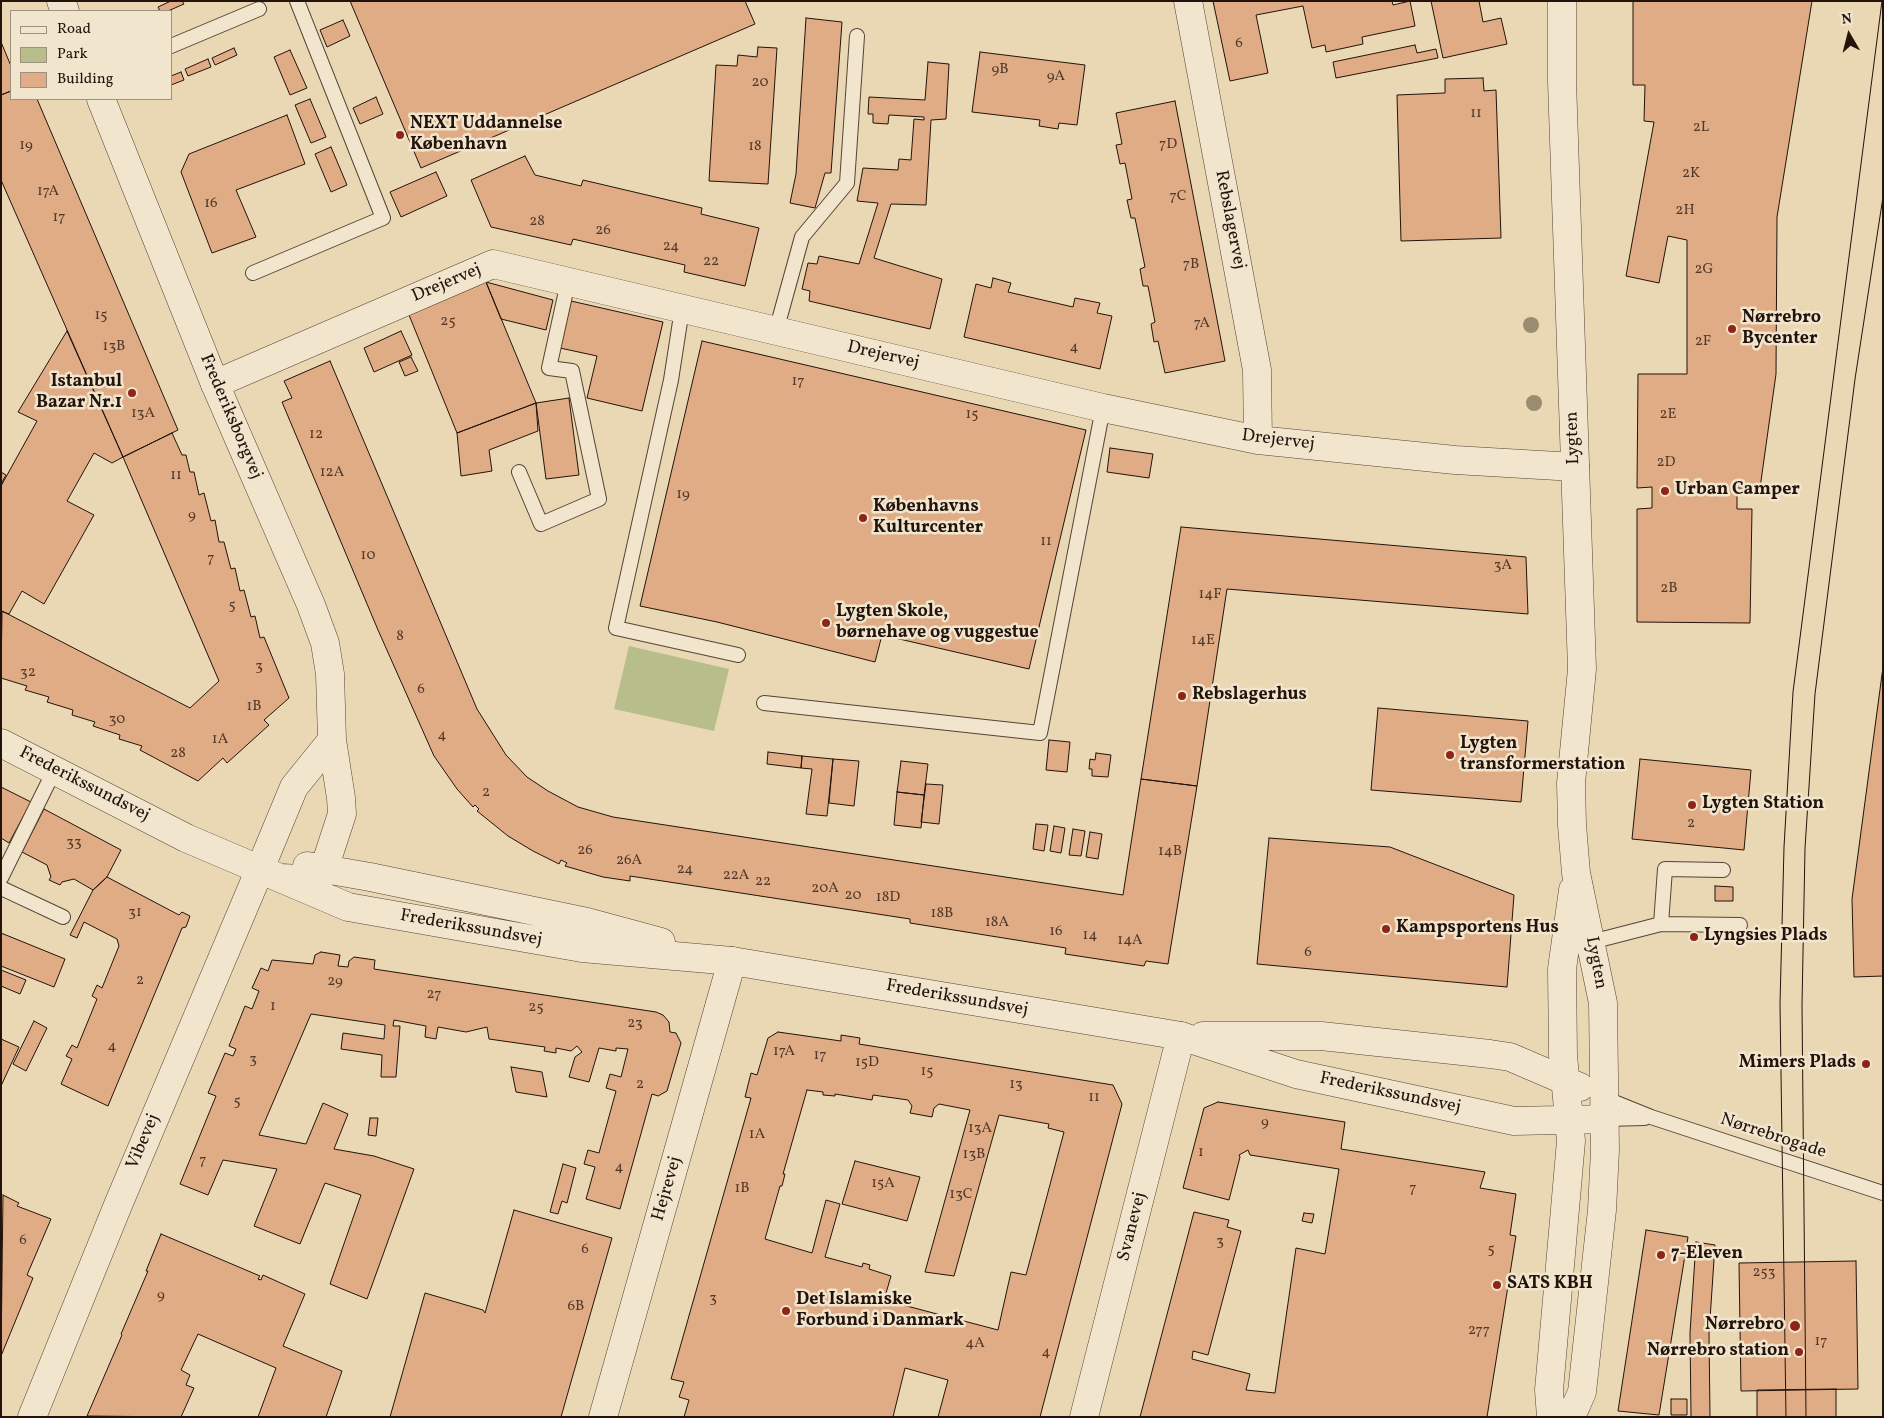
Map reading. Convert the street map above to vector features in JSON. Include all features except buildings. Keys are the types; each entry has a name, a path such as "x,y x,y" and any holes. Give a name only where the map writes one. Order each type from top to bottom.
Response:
{"street":[{"name":"Rebslagervej","path":"1188,1 1257,370 1258,440"},
{"name":"Lygten","path":"1562,1 1562,81 1582,669 1571,783 1576,873 1603,1003 1605,1150 1602,1210 1582,1392 1571,1417"},
{"name":"Frederiksborgvej","path":"101,100 215,384 311,605 325,643 331,682 332,740 342,798 342,814 324,869"},
{"name":"Drejervej","path":"215,384 493,264 1103,408 1258,440 1454,460 1575,467"},
{"path":"324,869 313,876 300,879 268,869 294,786 332,740"},
{"name":"Frederikssundsvej","path":"1,743 55,769 186,838 268,869 348,907 582,948 732,961 1181,1036 1296,1074 1514,1121 1570,1130 1604,1108 1564,1068 1510,1057 1321,1036 1181,1036"},
{"name":"Vibevej","path":"32,1417 118,1205 268,869"},
{"name":"Frederikssundsvej","path":"324,869 587,922 732,961"},
{"name":"Lygten","path":"1551,1417 1549,1390 1570,1130 1564,1068 1562,968 1576,873"},
{"name":"Hejrevej","path":"604,1417 732,961"},
{"name":"Svanevej","path":"1084,1417 1181,1036"}],"lane":[{"path":"253,273 382,218 297,1"},
{"path":"172,46 259,9"},
{"path":"776,331 802,237 847,183 857,36"},
{"path":"519,472 541,524 599,499 572,371 549,368 568,282"},
{"path":"682,309 671,380 616,628 738,655"},
{"path":"764,703 1040,733 1103,408"},
{"path":"1,878 55,769"},
{"path":"1660,924 1665,869 1723,870"},
{"path":"1,888 63,917"},
{"path":"1591,942 1660,924 1740,925"},
{"name":"Nørrebrogade","path":"1604,1108 1651,1118 1883,1194"},
{"name":"Nørrebrogade","path":"1604,1108 1651,1118"}],"green space":[{"path":"629,646 729,669 714,731 614,709"}],"tram line":[{"path":"1786,1417 1780,1004 1784,847 1793,692 1882,1"},
{"path":"1806,1417 1802,1005 1805,848 1815,694 1855,379 1883,197"}],"place":[{"name":"NEXT Uddannelse København","path":"400,135"},
{"name":"Nørrebro Bycenter","path":"1732,329"},
{"name":"Istanbul Bazar Nr.1","path":"132,393"},
{"name":"Urban Camper","path":"1665,491"},
{"name":"Københavns Kulturcenter","path":"863,518"},
{"name":"Lygten Skole, børnehave og vuggestue","path":"826,623"},
{"name":"Rebslagerhus","path":"1182,696"},
{"name":"Lygten transformerstation","path":"1450,755"},
{"name":"Lygten Station","path":"1692,805"},
{"name":"Kampsportens Hus","path":"1386,929"},
{"name":"Lyngsies Plads","path":"1694,937"},
{"name":"Mimers Plads","path":"1866,1064"},
{"name":"7-Eleven","path":"1661,1255"},
{"name":"SATS KBH","path":"1497,1285"},
{"name":"Det Islamiske Forbund i Danmark","path":"786,1311"},
{"name":"Nørrebro","path":"1795,1326"},
{"name":"Nørrebro station","path":"1799,1352"}]}
